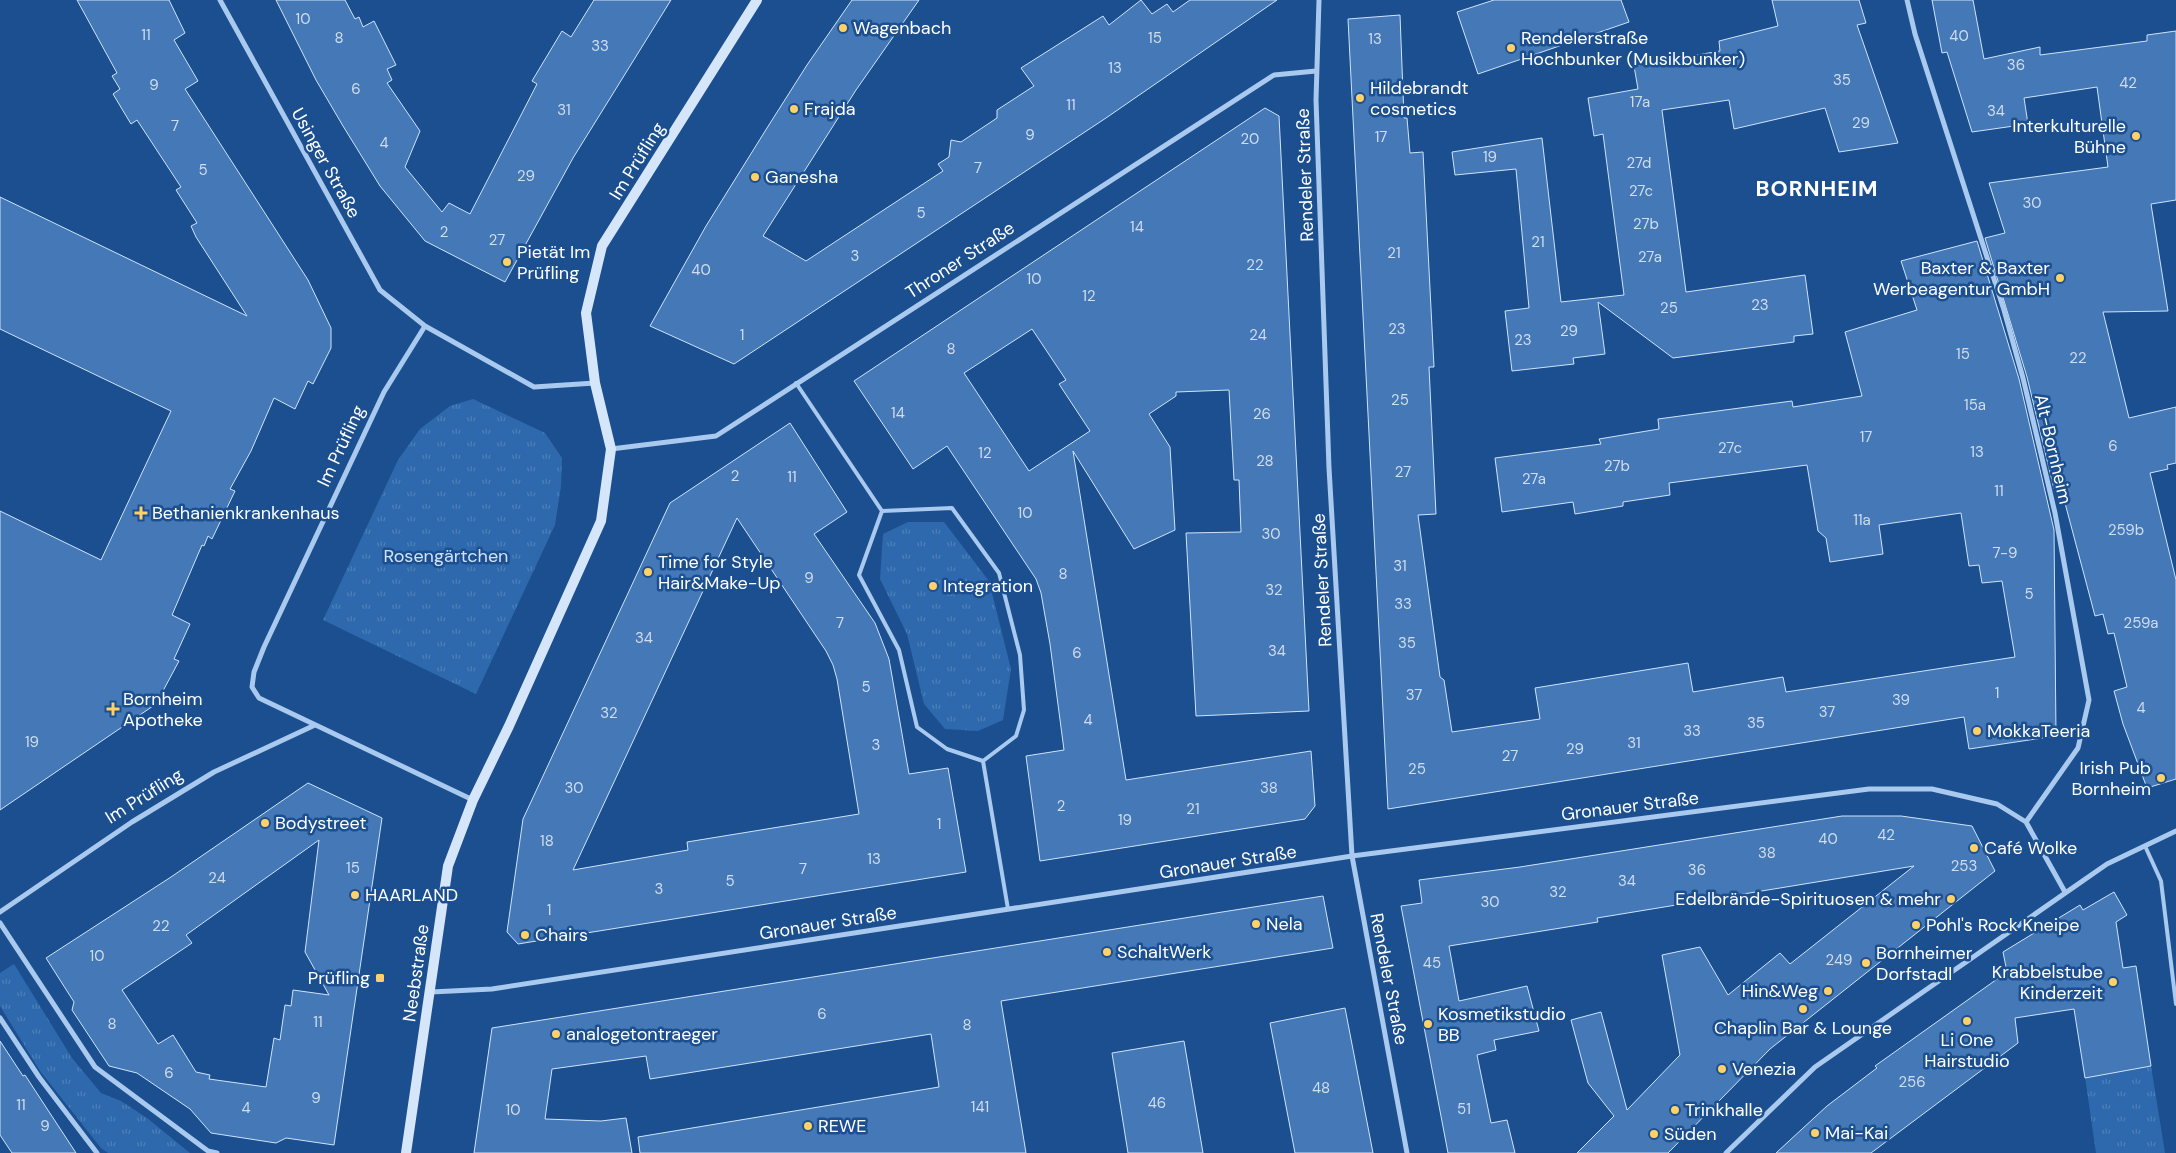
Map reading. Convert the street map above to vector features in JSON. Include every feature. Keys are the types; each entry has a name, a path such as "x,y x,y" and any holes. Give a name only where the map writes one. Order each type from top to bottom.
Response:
{"main road":[{"name":"Im Prüfling","path":"473,800 509,726 601,521 611,449 595,383 586,313 602,246 757,0"},
{"name":"Neebstraße","path":"406,1153 448,866 473,800"}],"street":[{"name":"Usinger Straße","path":"220,0 380,290 425,326"},
{"name":"Rendeler Straße","path":"1319,0 1316,71 1329,468 1352,856 1407,1153"},
{"name":"Alt-Bornheim","path":"1907,0 1915,34 2004,310 2023,378 2055,513 2089,700 2078,748 2026,822"},
{"name":"Throner Straße","path":"611,449 716,436 1274,75 1316,71"},
{"path":"425,326 534,387 595,383"},
{"name":"Im Prüfling","path":"425,326 384,392 264,648 254,672 252,687 259,698 473,800"},
{"name":"Im Prüfling","path":"0,912 132,822 214,772 315,725"},
{"name":"Gronauer Straße","path":"431,992 492,989 1352,856 1869,789 1932,789 1998,804 2026,822"},
{"path":"2026,822 2065,892"},
{"path":"1726,1153 1815,1068 2107,864 2176,831"},
{"path":"0,923 95,1067 208,1151 217,1153"},
{"path":"0,1018 39,1077 97,1153"}],"lane":[{"path":"796,383 882,511"},
{"path":"882,511 952,508 998,573 1020,655 1024,710 1016,736 982,761"},
{"path":"882,511 859,575 899,650 917,727 947,749 982,761"},
{"path":"982,761 1008,909"},
{"path":"2145,846 2161,881 2176,1004"}],"green space":[{"name":"Rosengärtchen","path":"473,399 545,433 562,458 561,486 555,525 476,694 323,620 398,460 420,429 450,406"},
{"path":"908,522 944,522 989,581 1011,669 1003,720 978,731 945,729 924,704 907,634 880,579 883,534"},
{"path":"14,964 72,1058 101,1093 121,1101 147,1118 190,1153 108,1153 101,1148 40,1071 0,1006 0,973"},
{"path":"2151,1066 2165,1153 2096,1153 2085,1077"}],"building":[{"name":"Bethanienkrankenhaus","path":"77,0 169,0 185,33 174,40 198,81 185,89 308,280 331,328 331,348 313,384 308,381 295,409 274,398 251,451 230,489 235,491 212,539 208,536 204,546 202,545 172,615 190,624 174,659 179,661 156,704 0,810 0,511 101,560 171,411 0,329 0,197 247,316 196,237 191,226 197,223 176,190 181,187 137,120 131,124 113,94 120,89 112,76 117,73"},
{"path":"276,0 345,0 355,19 359,17 363,27 374,21 396,65 387,69 392,80 387,83 420,131 405,167 442,212 449,203 470,214 537,84 532,81 562,31 571,37 594,0 671,0 573,158 505,282 425,241 380,186 316,80"},
{"path":"852,0 919,0 856,90 763,236 806,261 943,171 938,164 949,157 951,140 961,142 997,118 997,110 1034,86 1021,68 1103,16 1109,25 1141,0 1152,14 1167,4 1173,12 1190,0 1277,0 1106,118 734,364 650,326 706,226 807,65"},
{"name":"Rendelerstraße Hochbunker (Musikbunker)","path":"1494,0 1621,0 1629,22 1478,74 1457,12"},
{"path":"1772,0 1859,0 1866,23 1857,25 1898,143 1839,152 1825,108 1734,129 1729,100 1662,110 1686,292 1805,275 1813,334 1794,336 1794,342 1673,358 1598,302 1605,354 1573,358 1574,364 1512,371 1505,311 1529,308 1516,169 1455,175 1452,152 1542,138 1561,302 1624,295 1603,134 1594,136 1588,98 1638,89 1634,66 1720,51 1719,41 1778,26"},
{"path":"1932,0 1973,0 1984,59 2040,47 2040,55 2147,41 2147,35 2176,31 2176,200 2151,204 2168,311 2103,312 2129,418 2176,407 2176,463 2167,465 2168,469 2150,473 2176,580 2176,779 2147,788 2123,724 2114,691 2127,687 2114,633 2108,634 2103,614 2095,616 2061,488 2054,489 2027,377 1985,238 2005,233 1989,183 2108,167 2097,87 2024,98 2028,124 1972,132 1947,52 1942,53"},
{"path":"1400,15 1404,118 1407,118 1410,153 1423,152 1434,367 1429,367 1436,514 1418,515 1440,677 1444,680 1452,732 1540,719 1535,688 1688,663 1693,692 1783,677 1786,692 2015,657 2002,581 1982,583 1979,565 1969,566 1961,513 1879,525 1883,554 1830,562 1826,538 1818,531 1807,465 1669,483 1670,495 1623,502 1623,506 1575,514 1573,502 1502,512 1495,458 1601,444 1599,439 1659,429 1658,419 1792,401 1793,407 1862,396 1845,332 1917,310 1901,261 1977,241 2019,379 2054,530 2056,736 1969,749 1964,717 1388,809 1348,19"},
{"path":"1265,108 1279,116 1309,711 1196,716 1186,533 1241,532 1239,480 1234,480 1229,390 1176,392 1176,396 1149,414 1170,447 1175,530 1134,549 1073,451 1126,780 1311,751 1315,806 1305,819 1040,861 1026,756 1064,750 1050,644 1041,593 1036,579 947,446 913,469 854,381","holes":["1032,329 1066,380 1059,384 1090,431 1029,471 964,373"]},
{"path":"790,423 847,512 814,534 875,623 889,659 909,774 948,768 966,872 518,944 507,932 523,819 670,503","holes":["737,518 826,651 837,679 859,814 687,842 688,850 573,870"]},
{"path":"308,783 382,818 334,1145 286,1138 276,1143 211,1133 190,1109 137,1073 109,1066 72,1010 74,1002 46,958 171,877","holes":["319,840 305,952 329,995 293,990 291,1006 285,1005 280,1040 274,1038 266,1087 209,1079 210,1075 196,1072 173,1035 158,1044 122,990 192,943 186,935"]},
{"path":"1842,816 1901,816 1972,826 1995,871 1770,1049 1668,1153 1577,1153 1614,1116 1588,1083 1571,1020 1601,1012 1627,1110 1680,1055 1662,955 1700,947 1728,995 1780,953 1790,964 1914,866 1597,918 1598,922 1449,946 1459,1001 1527,986 1539,1031 1494,1040 1496,1050 1477,1055 1491,1123 1507,1120 1515,1153 1448,1153 1401,906 1422,903 1419,880 1520,867"},
{"path":"2114,892 2127,915 2116,922 2123,968 2136,966 2151,1066 2085,1078 2074,1009 2015,1018 2018,1043 1871,1153 1776,1153 1827,1106 1877,1068 1875,1066 2007,972 2003,952 2080,905 2083,910"},
{"path":"1323,896 1333,948 1001,1001 1026,1153 640,1153 638,1137 939,1087 931,1034 650,1079 646,1056 552,1069 545,1119 601,1121 626,1118 632,1153 474,1153 492,1028"},
{"path":"1345,1008 1373,1153 1295,1153 1270,1023"},
{"path":"0,1041 23,1076 25,1075 76,1153 12,1153 0,1135"},
{"path":"1184,1041 1203,1153 1128,1153 1112,1053"}],"place":[{"name":"Wagenbach","path":"843,28"},
{"name":"Rendelerstraße Hochbunker (Musikbunker)","path":"1511,48"},
{"name":"Hildebrandt cosmetics","path":"1360,98"},
{"name":"Frajda","path":"794,109"},
{"name":"Interkulturelle Bühne","path":"2136,136"},
{"name":"Ganesha","path":"755,177"},
{"name":"Pietät Im Prüfling","path":"507,262"},
{"name":"Baxter & Baxter Werbeagentur GmbH","path":"2060,278"},
{"name":"Bethanienkrankenhaus","path":"141,513"},
{"name":"Time for Style Hair&Make-Up","path":"648,572"},
{"name":"Integration","path":"933,586"},
{"name":"Bornheim Apotheke","path":"113,709"},
{"name":"MokkaTeeria","path":"1977,731"},
{"name":"Irish Pub Bornheim","path":"2161,778"},
{"name":"Bodystreet","path":"265,823"},
{"name":"Café Wolke","path":"1974,848"},
{"name":"HAARLAND","path":"355,895"},
{"name":"Edelbrände-Spirituosen & mehr","path":"1951,899"},
{"name":"Nela","path":"1256,924"},
{"name":"Pohl's Rock Kneipe","path":"1916,925"},
{"name":"Chairs","path":"525,935"},
{"name":"SchaltWerk","path":"1107,952"},
{"name":"Bornheimer Dorfstadl","path":"1866,963"},
{"name":"Prüfling","path":"380,978"},
{"name":"Krabbelstube Kinderzeit","path":"2113,982"},
{"name":"Hin&Weg","path":"1828,991"},
{"name":"Chaplin Bar & Lounge","path":"1803,1009"},
{"name":"Li One Hairstudio","path":"1967,1021"},
{"name":"Kosmetikstudio BB","path":"1428,1024"},
{"name":"analogetontraeger","path":"556,1034"},
{"name":"Venezia","path":"1722,1069"},
{"name":"Trinkhalle","path":"1675,1110"},
{"name":"REWE","path":"808,1126"},
{"name":"Mai-Kai","path":"1815,1133"},
{"name":"Süden","path":"1654,1134"}],"district":[{"name":"BORNHEIM","path":"1817,188"}]}
